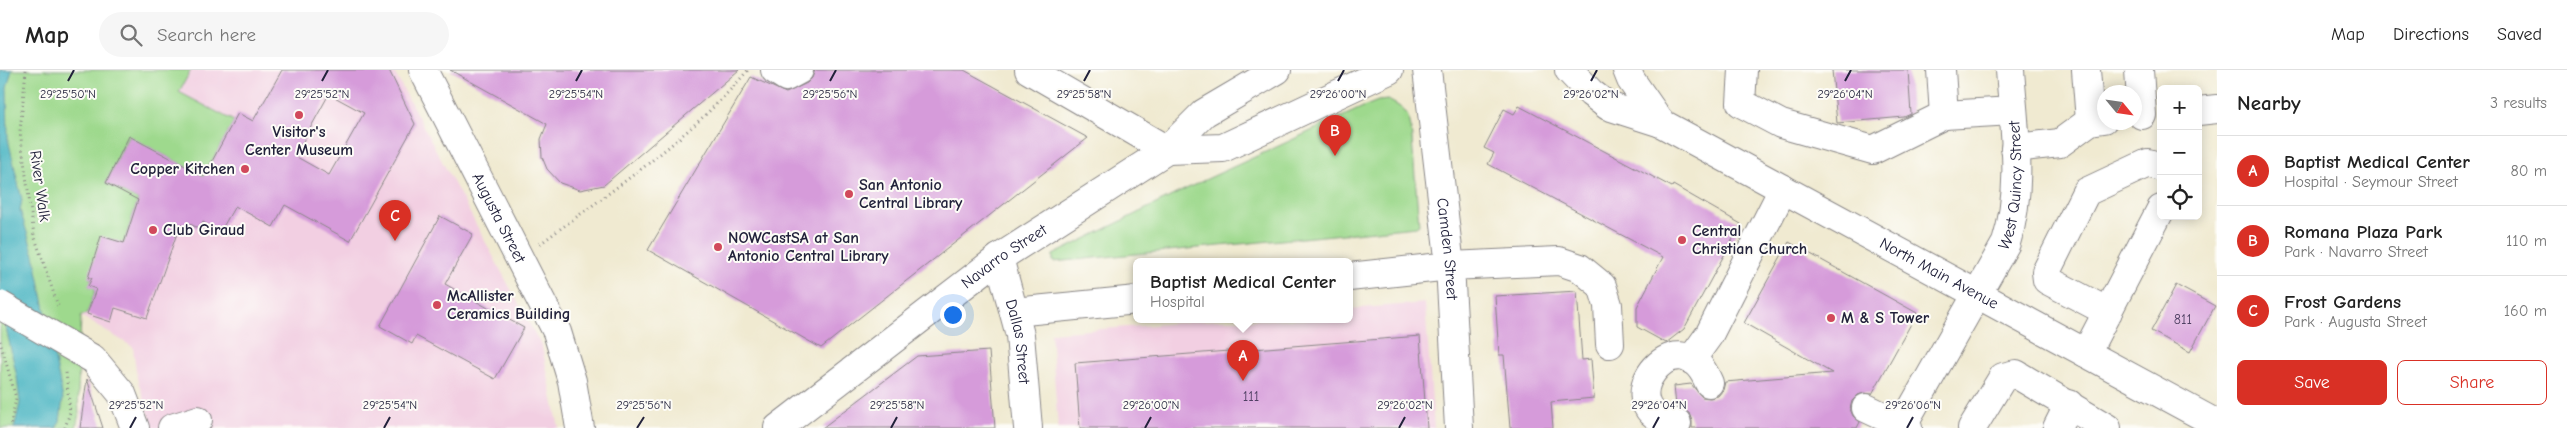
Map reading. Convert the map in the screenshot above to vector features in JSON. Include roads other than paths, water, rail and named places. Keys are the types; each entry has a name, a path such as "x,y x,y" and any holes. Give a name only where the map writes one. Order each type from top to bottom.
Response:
{"main road":[{"name":"Augusta Street","path":"423,70 557,332 572,381 580,428"},
{"path":"775,70 786,77 799,70"},
{"path":"1029,70 1167,150 1223,148 1389,70"},
{"name":"Navarro Street","path":"778,428 999,258 1167,150 1204,113 1277,70"},
{"name":"Camden Street","path":"1427,70 1450,266 1459,428"},
{"name":"North Main Avenue","path":"1568,70 1591,93 1608,106 1661,124 2217,424"},
{"name":"North Main Avenue","path":"1628,70 1631,80 1661,124"},
{"path":"1743,70 1741,103 1781,124 1873,150 1944,114 2013,111"},
{"path":"1941,70 1944,114"},
{"name":"West Quincy Street","path":"1904,427 2006,243 2011,227 2017,185 2010,70"},
{"path":"2015,148 2060,143 2097,120 2086,70"},
{"path":"2139,70 2146,115"},
{"path":"2202,111 2217,110"},
{"path":"2108,312 2047,280 2046,272 2086,192 2148,163 2157,166"},
{"path":"1691,360 1709,335 1784,189"},
{"path":"2086,353 2157,217"},
{"name":"Dallas Street","path":"999,258 1020,335 1028,428"},
{"path":"1353,277 1450,266 1559,261 1580,268 1602,286 1608,305 1610,344"},
{"path":"1014,312 1133,300"},
{"path":"0,305 69,343 93,359 122,394 135,428"},
{"path":"1677,424 1660,418 1649,406 1646,397 1647,379 1651,372 1665,360 1673,358 1691,360 1703,371 1709,383"},
{"path":"1972,428 2003,378 2016,374 2107,428"},
{"path":"2057,428 2069,404"},
{"path":"1866,408 1904,427"},
{"path":"172,428 198,420"}],"water":[{"path":"0,70 12,70 7,88 8,139 22,200 20,210 34,255 63,399 60,421 56,428 14,428 20,403 17,377 0,301"}],"place":[{"name":"Visitor's Center Museum","path":"299,115"},
{"name":"Romana Plaza Park","path":"1335,156"},
{"name":"Copper Kitchen","path":"245,169"},
{"name":"San Antonio Central Library","path":"849,194"},
{"name":"Club Giraud","path":"153,230"},
{"name":"Central Christian Church","path":"1682,240"},
{"name":"Frost Gardens","path":"395,241"},
{"name":"NOWCastSA at San Antonio Central Library","path":"718,247"},
{"name":"McAllister Ceramics Building","path":"437,305"},
{"name":"M & S Tower","path":"1831,318"},
{"name":"Baptist Medical Center","path":"1243,381"}]}
